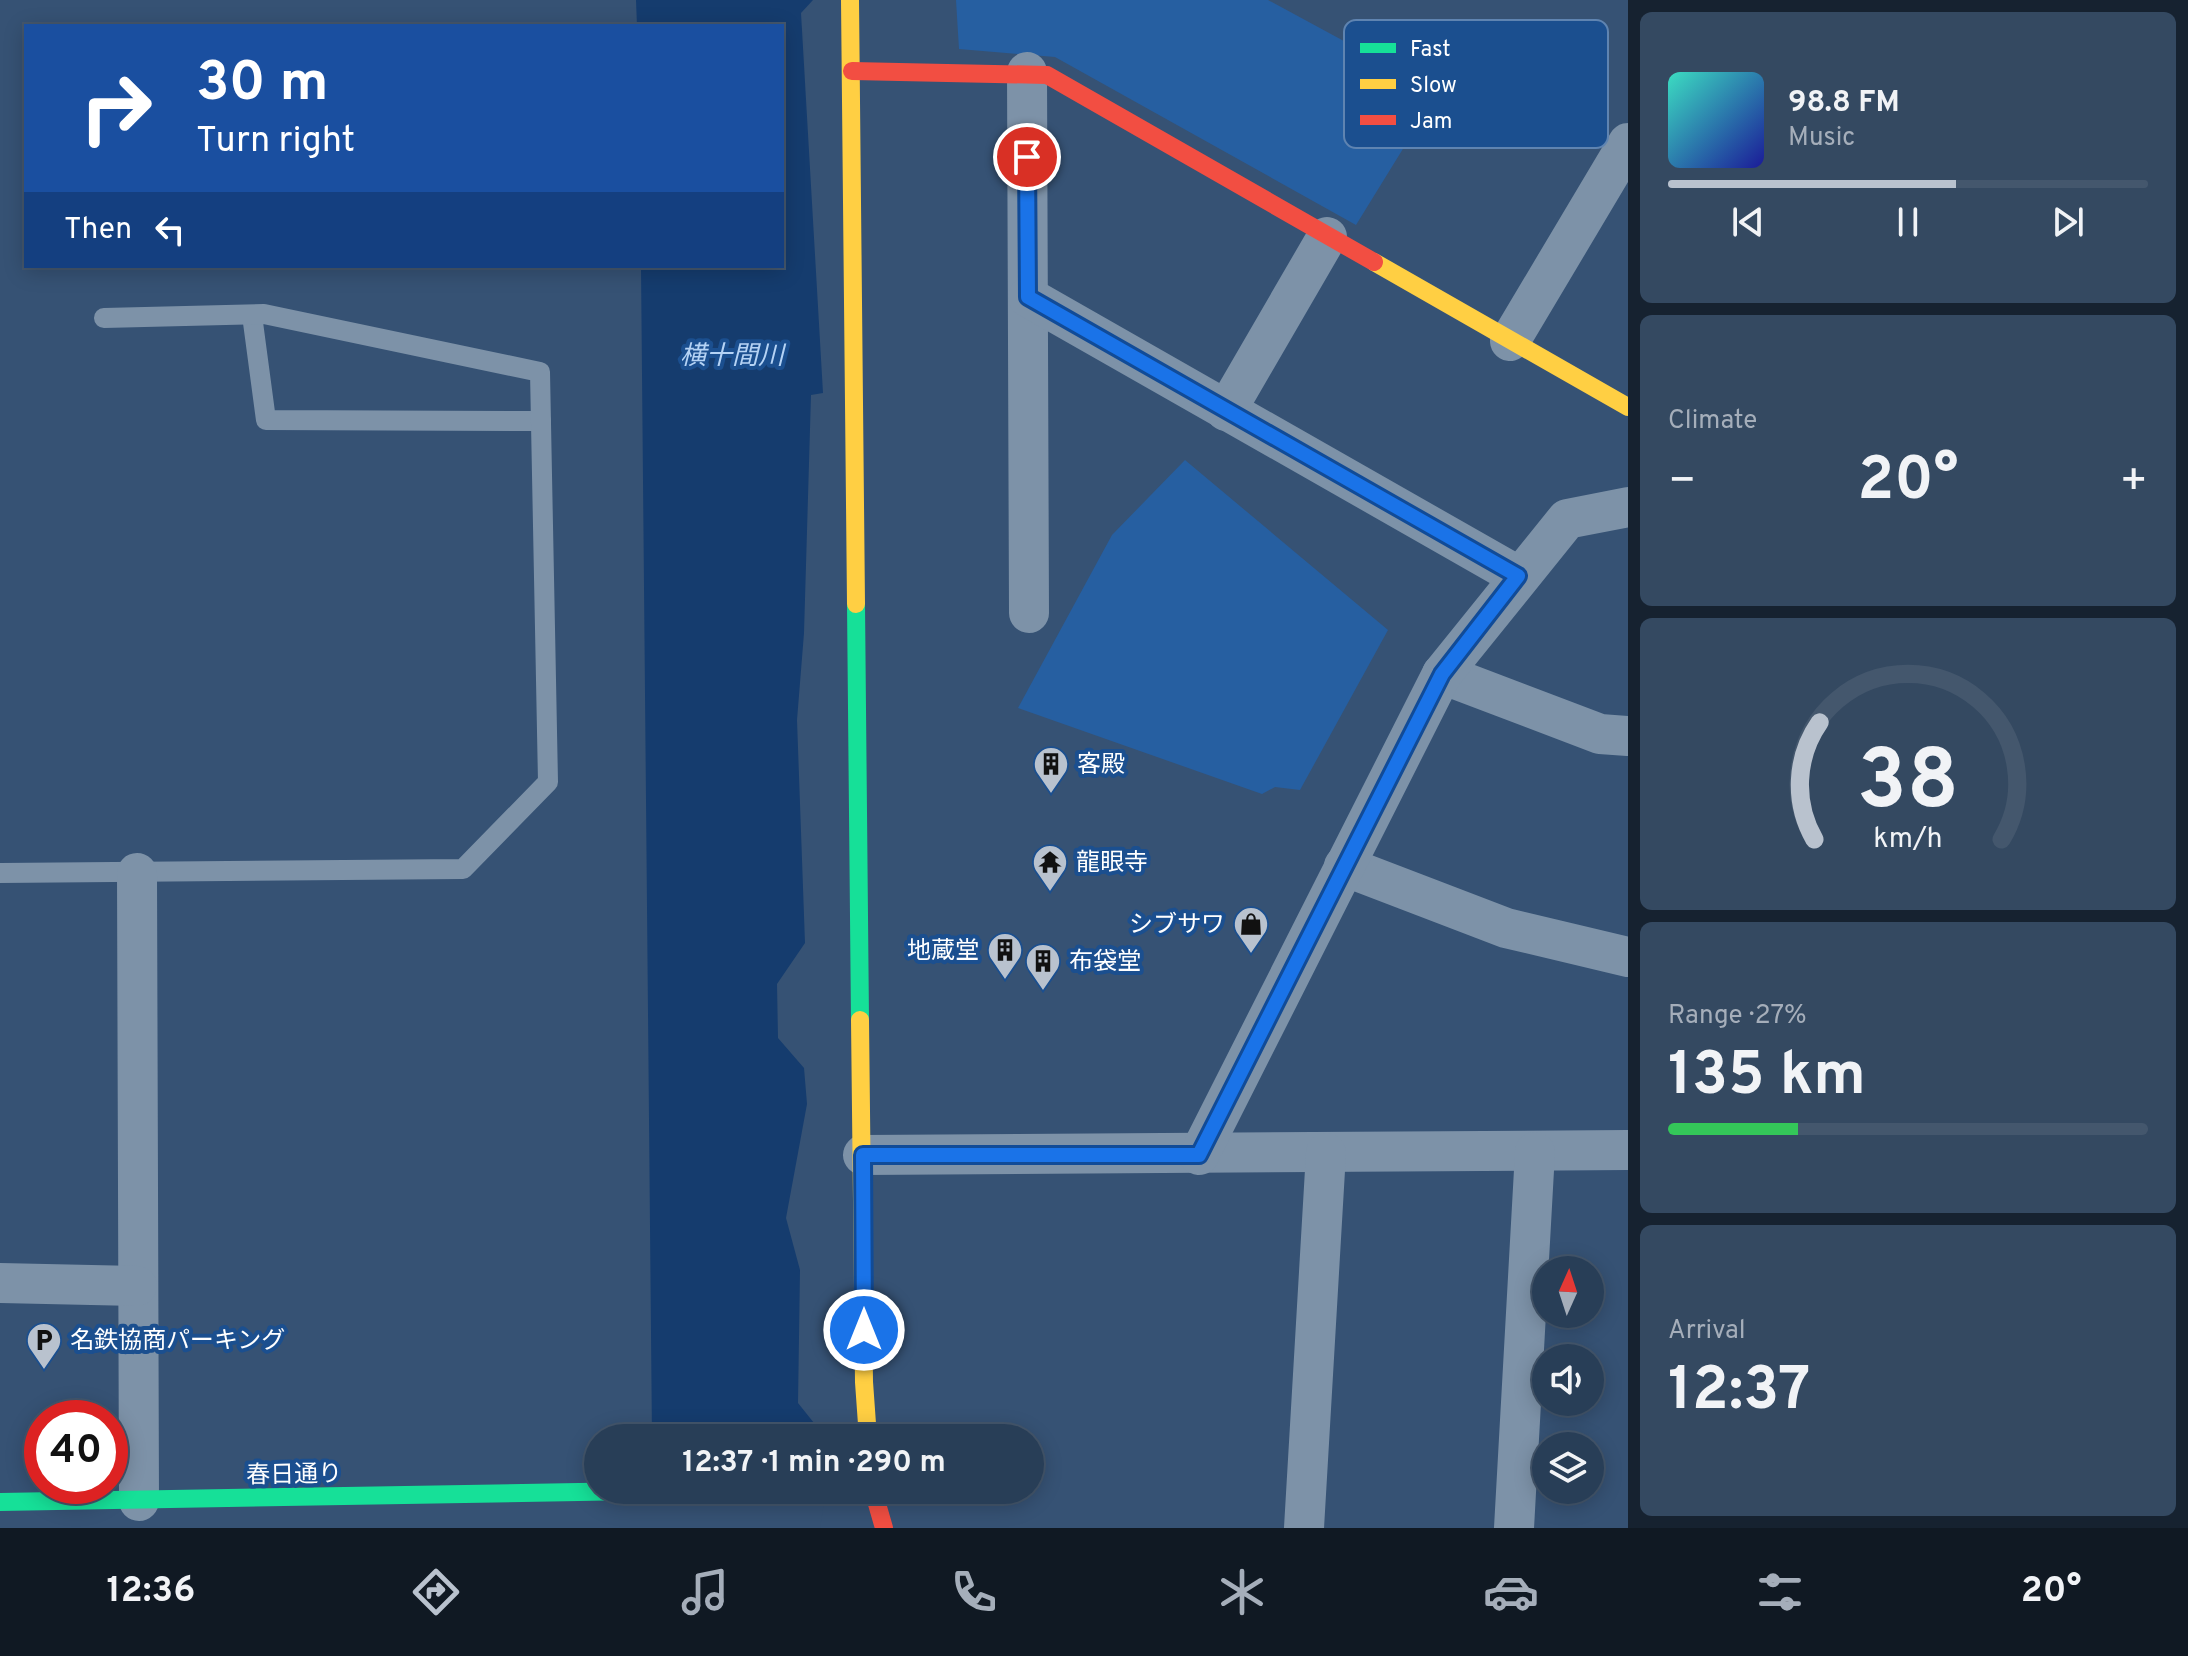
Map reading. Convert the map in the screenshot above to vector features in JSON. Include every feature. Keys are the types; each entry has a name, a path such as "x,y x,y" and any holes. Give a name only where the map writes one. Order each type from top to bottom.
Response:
{"street":[{"path":"850,0 868,1424"},
{"path":"852,71 1027,72 1047,75 1628,407"},
{"path":"1027,72 1029,613"},
{"path":"1510,341 1622,168"},
{"path":"1226,411 1327,237"},
{"path":"1028,297 1518,576"},
{"path":"1199,1155 1442,674 1567,519 1628,507"},
{"path":"1442,674 1600,734 1628,736"},
{"path":"1344,866 1506,928 1628,957"},
{"path":"137,873 139,1501"},
{"path":"863,1155 1628,1150"},
{"path":"1514,1528 1535,1152"},
{"path":"1304,1528 1326,1153"},
{"path":"0,1283 137,1286"},
{"name":"春日通り","path":"0,1502 584,1492"},
{"path":"877,1504 884,1528"}],"lane":[{"path":"0,873 463,869 548,782 540,372 264,314 104,318"},
{"path":"252,315 266,420 541,421"}],"shaded area":[{"path":"956,0 1268,0 1344,41 1344,148 1403,148 1356,225 1055,57 959,49"},
{"path":"1185,460 1388,630 1300,790 1275,787 1262,794 1018,708 1112,535"}],"water":[{"name":"横十間川","path":"636,0 813,0 801,13 823,393 811,395 804,633 797,720 805,943 777,984 778,1038 804,1068 807,1104 786,1218 800,1270 798,1403 815,1424 652,1424 641,268 784,268 784,24 637,24"}],"pier":[{"path":"627,1504 824,1504 820,1528 627,1528"}],"traffic: fast":[{"path":"856,604 860,1020"},
{"path":"0,1502 584,1492"}],"traffic: slow":[{"path":"850,0 856,604"},
{"path":"1374,262 1628,407"},
{"path":"860,1020 867,1424"}],"traffic: jam":[{"path":"852,71 1047,75 1374,262"},
{"path":"877,1504 884,1528"}],"place":[{"name":"客殿","path":"1051,795"},
{"name":"龍眼寺","path":"1050,893"},
{"name":"シブサワ","path":"1251,955"},
{"name":"地蔵堂","path":"1005,981"},
{"name":"布袋堂","path":"1043,992"},
{"name":"名鉄協商パーキング","path":"44,1371"}],"route":[{"path":"864,1330 863,1155 1199,1155 1442,674 1518,576 1028,297 1027,157"}]}
